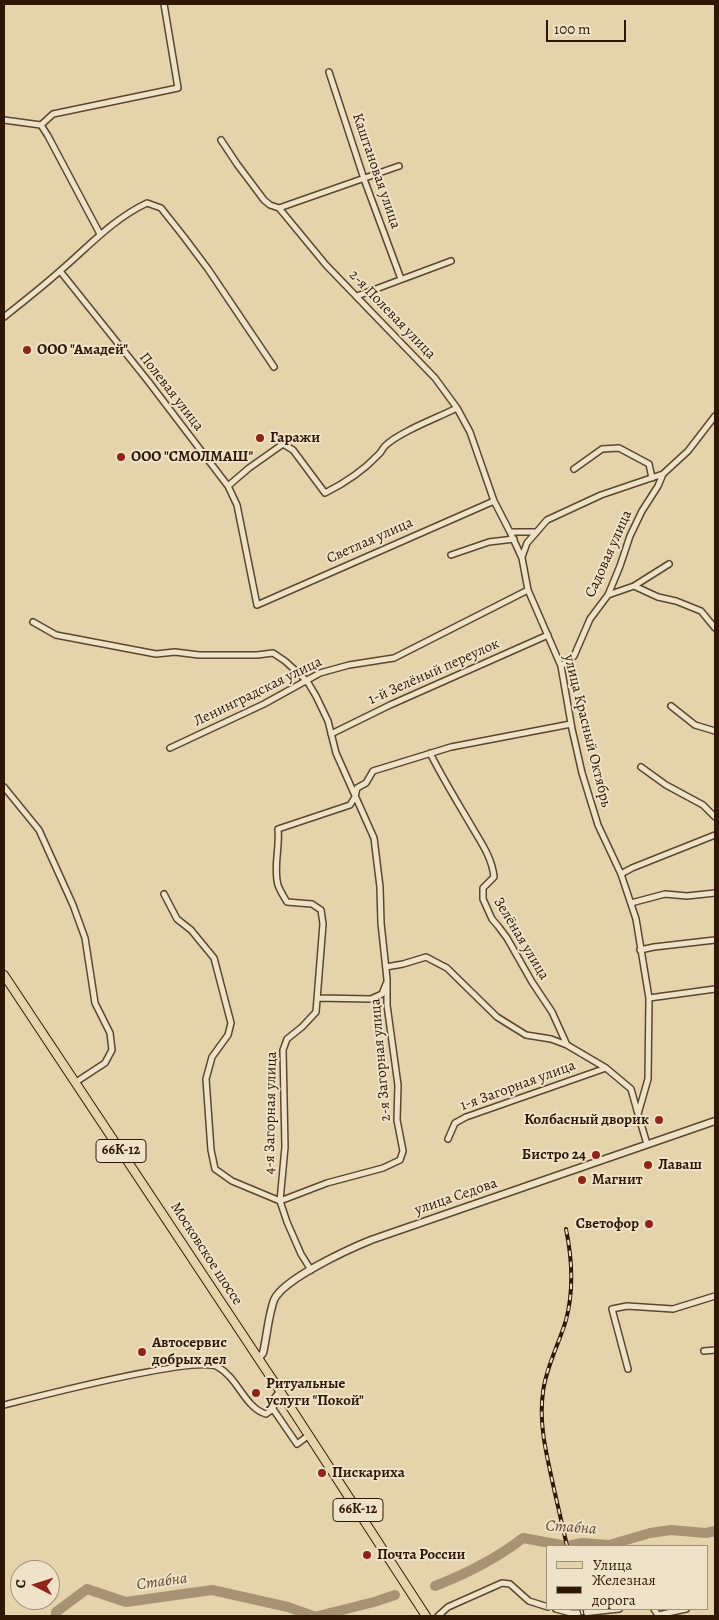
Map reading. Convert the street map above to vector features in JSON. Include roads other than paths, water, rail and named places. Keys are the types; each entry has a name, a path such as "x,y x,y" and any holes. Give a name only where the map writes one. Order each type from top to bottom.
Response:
{"main road":[{"name":"Московское шоссе","path":"4,975 259,1358 425,1616"}],"street":[{"path":"41,125 53,114 178,88 164,4"},
{"name":"Каштановая улица","path":"329,72 364,179 401,279"},
{"path":"4,120 41,125 100,234"},
{"name":"2-я Полевая улица","path":"221,140 264,200 270,205 279,208 326,265 435,378 457,408 470,432 494,501 514,539"},
{"path":"279,208 399,166"},
{"path":"4,317 60,272 100,234 130,212 147,204 161,208 208,269 274,367"},
{"path":"357,296 451,261"},
{"name":"Полевая улица","path":"60,272 148,381 228,486 237,505 257,605"},
{"path":"228,486 249,468 283,444 292,450 325,493 360,472 380,454 384,447 397,437 457,408"},
{"name":"Садовая улица","path":"522,558 526,542 546,520 601,495 663,474 688,451 715,416"},
{"path":"574,469 602,449 619,448 649,464 652,478"},
{"name":"Садовая улица","path":"561,666 574,656 590,619 608,595 630,536 663,474"},
{"name":"Светлая улица","path":"257,605 494,501"},
{"path":"510,532 536,532"},
{"path":"451,555 489,542 514,539"},
{"name":"улица Красный Октябрь","path":"514,539 522,558 528,590 561,666 582,774 598,825 621,874 636,919 649,998 648,1080 638,1114"},
{"path":"608,595 634,586 669,564"},
{"path":"634,586 658,597 676,601 700,611 715,628"},
{"name":"Ленинградская улица","path":"170,748 264,704 320,673 349,665 394,658 528,590"},
{"name":"Ленинградская улица","path":"34,622 56,635 156,654 175,652 199,655 257,655 273,653"},
{"name":"1-й Зелёный переулок","path":"331,734 390,704 548,635"},
{"name":"2-я Загорная улица","path":"273,653 307,681 316,696 328,722 336,753 374,838 380,887 381,923 387,979 387,1005 398,1085 397,1120 403,1151 400,1160 383,1168 327,1183 280,1201"},
{"path":"671,706 695,724 715,731"},
{"path":"355,797 357,788 366,783 373,771 470,742 571,724"},
{"name":"Зелёная улица","path":"430,753 486,851 493,867 494,877 483,888 483,898 492,920 507,938 532,982 552,1012 567,1045"},
{"path":"641,767 666,785 703,805 715,817"},
{"path":"4,787 39,830 74,905 85,938 95,1003 110,1033 112,1050 105,1062 76,1082"},
{"name":"4-я Загорная улица","path":"311,1270 301,1254 280,1201 285,1147 283,1050 287,1039 316,1012 323,924 321,910 312,904 287,902 279,887 276,875 278,829 350,805 355,797"},
{"path":"621,874 715,835"},
{"path":"631,903 665,894 687,896 715,893"},
{"path":"164,894 177,919 191,930 214,958 232,1023 228,1034 212,1057 206,1079 211,1150 216,1169 232,1182 280,1201"},
{"path":"640,950 715,940"},
{"path":"386,967 426,957 447,968 497,1017 526,1035 551,1039 567,1045 606,1068 631,1089 647,1144"},
{"path":"317,998 371,999 382,994 387,979"},
{"path":"649,998 715,989"},
{"name":"1-я Загорная улица","path":"448,1139 456,1123 466,1117 606,1068"},
{"name":"улица Седова","path":"259,1358 263,1353 275,1299 282,1290 338,1254 371,1240 715,1121"},
{"path":"628,1369 612,1309 627,1306 673,1309 715,1296"},
{"path":"704,1351 715,1350"},
{"path":"4,1405 110,1380 192,1364 210,1364 218,1367 233,1381 258,1412 266,1414 274,1409"},
{"path":"280,1391 274,1397 274,1409 297,1444 309,1435"},
{"path":"438,1616 448,1607 502,1582 510,1584 529,1601 546,1605"},
{"path":"560,1610 579,1615 612,1610"},
{"path":"655,1610 658,1615 681,1610"}],"waterway":[{"name":"Стабна","path":"609,1545 650,1533 671,1530 706,1533 715,1531"},
{"name":"Стабна","path":"435,1586 481,1565 523,1538 562,1545"},
{"name":"Стабна","path":"572,1545 582,1543 609,1545"},
{"name":"Стабна","path":"56,1616 56,1612 87,1589 126,1602 212,1590 288,1607 313,1616"},
{"name":"Стабна","path":"318,1616 395,1595"}],"railway":[{"path":"566,1229 571,1263 569,1309 545,1383 542,1413 543,1434 567,1545"},
{"path":"581,1610 583,1616"}],"place":[{"name":"ООО \"Амадей\"","path":"27,350"},
{"name":"Гаражи","path":"260,438"},
{"name":"ООО \"СМОЛМАШ\"","path":"121,457"},
{"name":"Колбасный дворик","path":"659,1120"},
{"name":"Бистро 24","path":"596,1155"},
{"name":"Лаваш","path":"648,1165"},
{"name":"Магнит","path":"582,1180"},
{"name":"Светофор","path":"649,1224"},
{"name":"Автосервис добрых дел","path":"142,1352"},
{"name":"Ритуальные услуги \"Покой\"","path":"256,1393"},
{"name":"Пискариха","path":"322,1473"},
{"name":"Почта России","path":"367,1555"}]}
